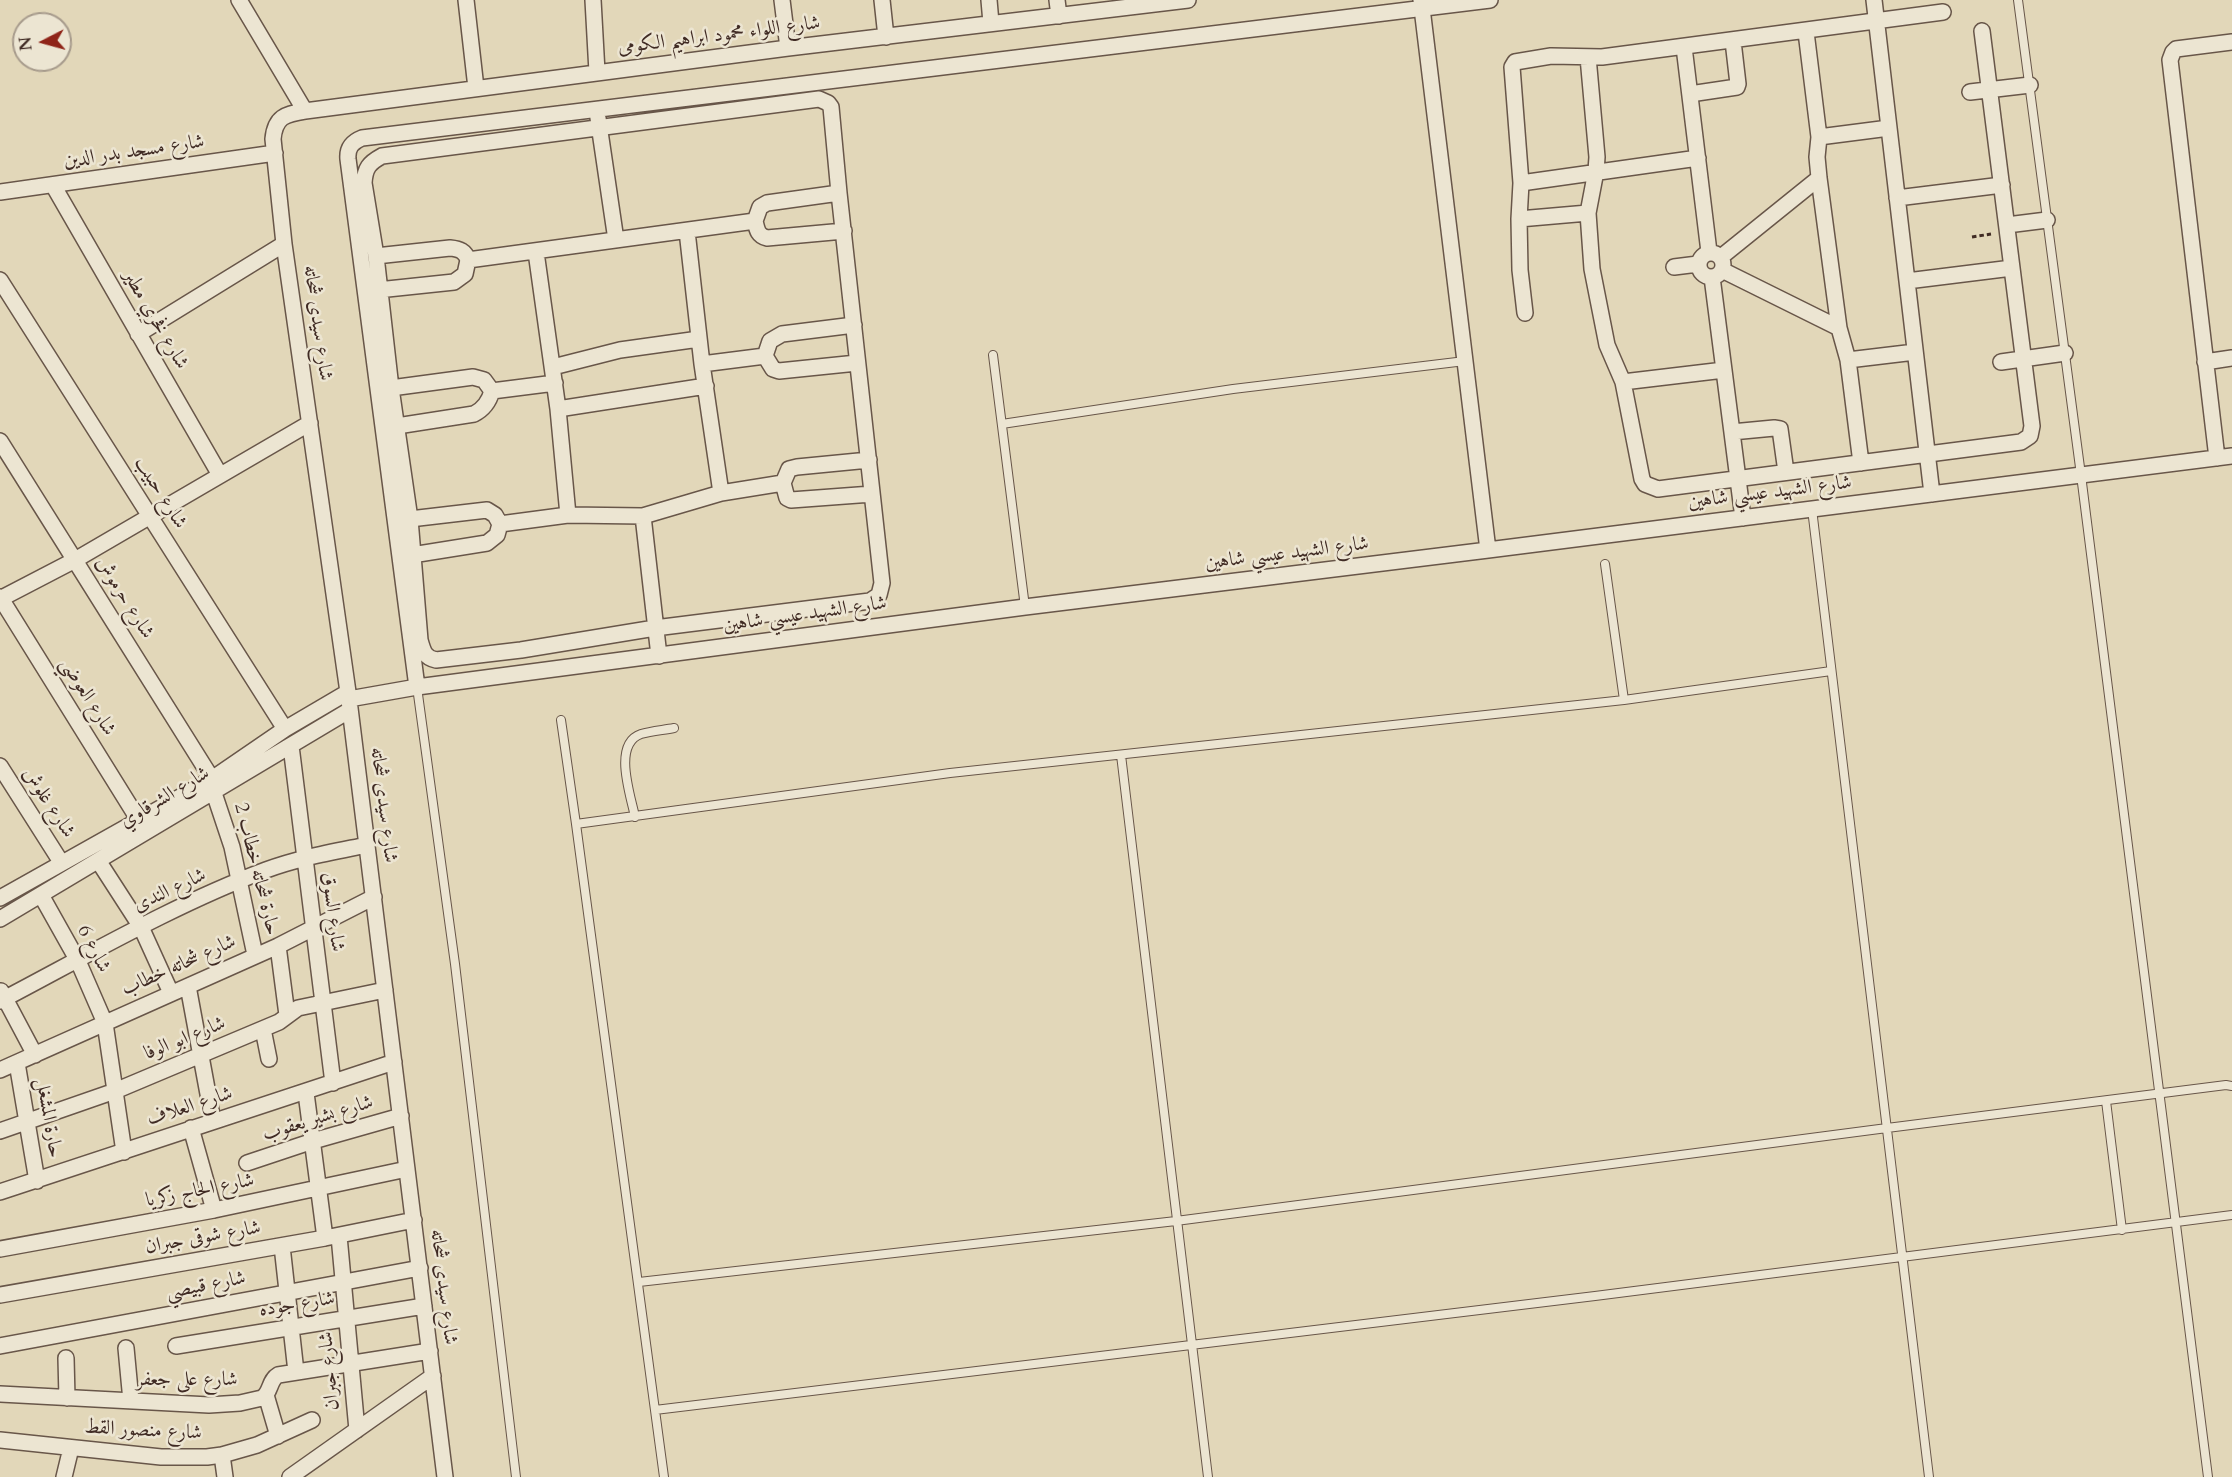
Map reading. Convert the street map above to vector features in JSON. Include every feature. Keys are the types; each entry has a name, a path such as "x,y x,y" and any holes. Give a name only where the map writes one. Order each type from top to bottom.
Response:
{"street":[{"path":"239,0 305,111"},
{"path":"466,0 476,88"},
{"path":"593,0 597,72"},
{"path":"783,0 788,48"},
{"path":"882,0 886,37"},
{"path":"989,0 991,23"},
{"name":"شارع اللواء محمود ابراهيم الكومى","path":"274,146 274,127 282,117 305,111 991,23 1058,8 1188,0"},
{"path":"417,687 398,486 347,152 350,146 362,138 1421,4 1490,0"},
{"path":"1874,0 1932,494"},
{"path":"1421,4 1488,550"},
{"path":"1525,313 1520,270 1521,183 1513,65 1517,61 1538,57 1588,57 1684,47 1943,12"},
{"path":"1588,57 1596,171 1588,213 1592,269 1601,325 1623,382 1640,472 1645,484 1659,489 2026,440 2032,431 2032,426 1982,31"},
{"path":"1806,32 1819,136 1817,158 1819,178 1839,328 1848,360 1861,463"},
{"path":"1690,94 1737,87 1733,41"},
{"path":"2224,457 2205,362 2170,60 2172,52 2176,49 2232,42"},
{"path":"1684,47 1698,158 1716,264 1724,370 1743,518"},
{"path":"1970,92 2030,85"},
{"path":"819,99 831,107 838,193 882,583 879,595 875,599 655,628 521,650 430,659 424,653 420,640 410,519 398,486 397,426 378,290 376,255 364,183 365,172 372,161 382,156 599,127 819,99"},
{"path":"597,110 616,240"},
{"path":"1819,136 1889,128"},
{"name":"شارع مسجد بدر الدين","path":"3,188 52,185 274,146"},
{"name":"شارع سيدى شحاته","path":"274,146 284,244 349,700 445,1477"},
{"path":"1521,183 1698,158"},
{"path":"1674,267 1698,264 1702,274 1819,178"},
{"name":"شارع فخري مطير","path":"52,185 220,475"},
{"path":"1897,198 2002,185"},
{"path":"838,193 767,203 760,207 755,221 757,232 767,238 844,231"},
{"path":"1519,219 1588,213"},
{"path":"2007,225 2047,220"},
{"path":"468,260 755,221"},
{"path":"687,231 702,364 721,493"},
{"path":"138,334 284,244"},
{"path":"376,255 450,248 461,250 466,254 468,260 465,274 454,282 378,290"},
{"path":"536,252 555,382 568,515"},
{"path":"1716,264 1839,328"},
{"path":"1907,281 2012,268"},
{"name":"شارع حبيب","path":"0,280 285,729"},
{"path":"765,356 770,341 782,334 854,326"},
{"path":"553,367 620,350 699,339"},
{"path":"1848,360 1915,352"},
{"path":"2001,362 2065,353"},
{"path":"765,356 773,369 779,371 857,363"},
{"path":"702,364 765,356"},
{"path":"2205,362 2232,358"},
{"path":"1623,382 1724,370"},
{"path":"391,388 473,377 484,380 492,391"},
{"path":"492,391 555,382"},
{"path":"558,410 706,386"},
{"path":"397,426 474,414 481,411 487,404 492,391"},
{"path":"0,599 75,560 310,423"},
{"path":"1732,432 1780,429 1786,472"},
{"name":"شارع حرموش","path":"0,441 213,786"},
{"name":"شارع الشهيد عيسي شاهين","path":"349,700 417,687 1025,607 2224,457"},
{"path":"869,460 789,469 783,483 785,492 791,500 872,494"},
{"path":"500,525 568,515 643,516 721,493 783,483"},
{"path":"410,519 487,510 495,514 500,525 497,535 487,543 412,555"},
{"path":"643,516 659,656"},
{"name":"شارع العوضي","path":"0,599 138,819"},
{"name":"شارع الشرقاوي","path":"0,920 99,862 213,786 285,729 349,700"},
{"name":"شارع الشرقاوي","path":"1,894 138,819 213,786 291,746 349,700"},
{"name":"شارع السوق","path":"291,746 333,1083"},
{"name":"شارع غلوش","path":"0,766 61,862"},
{"name":"حارة شحاته خطاب 2","path":"213,786 230,837 255,955"},
{"name":"شارع الندى","path":"2,997 78,961 141,927 267,869 367,844"},
{"path":"99,862 141,927 171,993"},
{"name":"شارع 6","path":"41,895 78,961 105,1023 124,1152"},
{"name":"شارع شحاته خطاب","path":"0,1070 278,946 374,897"},
{"path":"278,946 287,1015"},
{"path":"188,986 213,1121"},
{"name":"شارع ابو الوفا","path":"0,1131 115,1090 263,1029 279,1022 298,1008 385,990"},
{"path":"2,997 35,1055"},
{"path":"263,1029 268,1059"},
{"name":"شارع العلاف","path":"0,1192 191,1128 306,1093 394,1062"},
{"name":"حارة المشغل","path":"17,1063 37,1181"},
{"name":"شارع جبران","path":"306,1093 318,1188 343,1282 357,1430"},
{"name":"شارع بشير يعقوب","path":"247,1163 401,1116"},
{"path":"191,1128 214,1210"},
{"name":"شارع الحاج زكريا","path":"0,1250 214,1210 407,1169"},
{"name":"شارع شوقى جبران","path":"0,1295 332,1237 414,1220"},
{"path":"282,1246 296,1372"},
{"name":"شارع قبيصي","path":"0,1346 420,1268"},
{"name":"شارع جوده","path":"176,1346 424,1306"},
{"path":"126,1347 131,1401"},
{"name":"شارع على جعفر","path":"0,1394 224,1405 259,1399 266,1395 275,1376 430,1351"},
{"path":"66,1358 67,1398"},
{"path":"290,1477 433,1376"},
{"path":"266,1395 278,1436"},
{"name":"شارع منصور القط","path":"0,1440 161,1457 222,1455 278,1436 312,1420"},
{"path":"64,1477 71,1448"},
{"path":"222,1455 225,1477"}],"lane":[{"path":"2018,0 2081,475 2208,1477"},
{"path":"993,355 1025,607"},
{"path":"1002,424 1233,389 1465,361"},
{"path":"1812,509 1929,1477"},
{"path":"1605,564 1623,700"},
{"path":"576,824 950,773 1623,700 1831,671"},
{"path":"417,687 455,964 516,1477"},
{"path":"561,720 639,1282 663,1477"},
{"path":"635,817 625,761 626,749 639,735 674,729"},
{"path":"1121,755 1208,1477"},
{"path":"639,1282 1176,1221 1887,1128 2232,1086"},
{"path":"2106,1101 2122,1230"},
{"path":"655,1410 1192,1346 2232,1215"}]}
